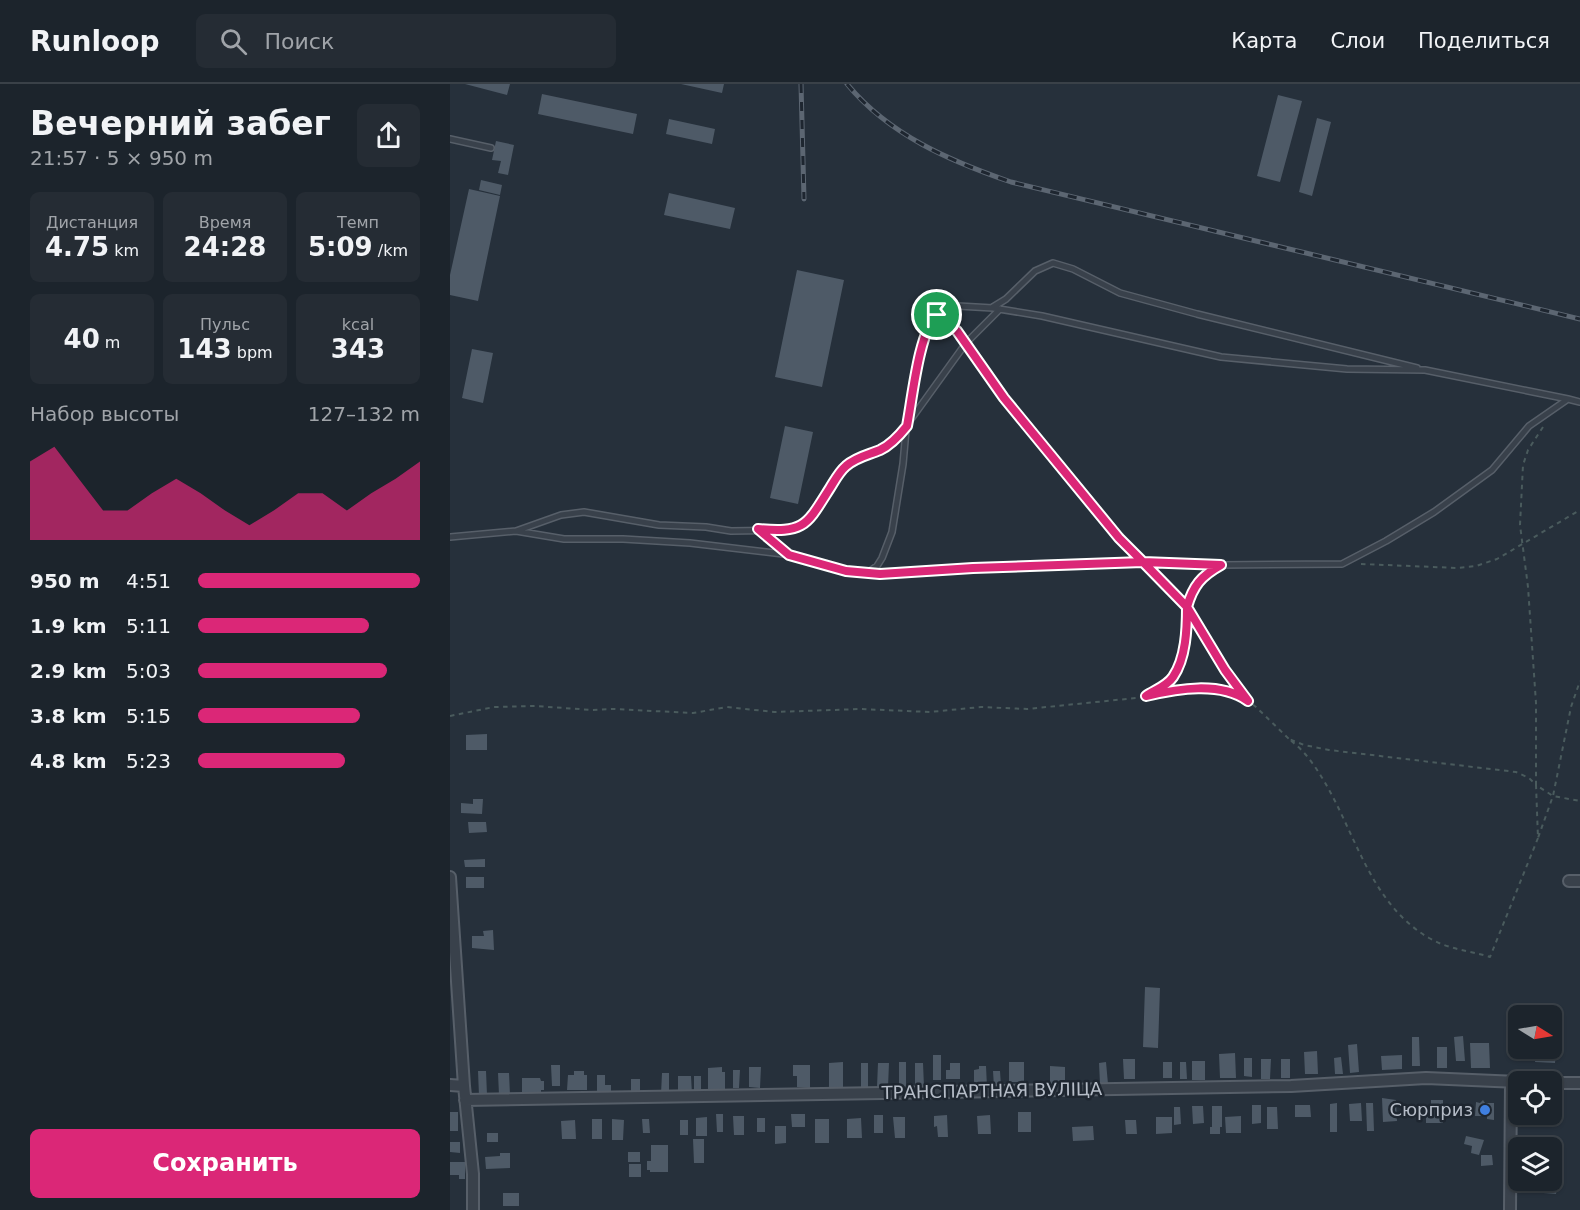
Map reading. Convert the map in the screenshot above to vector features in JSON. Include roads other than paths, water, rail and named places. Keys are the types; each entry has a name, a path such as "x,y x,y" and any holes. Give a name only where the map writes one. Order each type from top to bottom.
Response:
{"street":[{"path":"450,876 465,1100 473,1174 473,1210"},
{"name":"ТРАНСПАРТНАЯ ВУЛІЦА","path":"465,1100 1291,1086 1426,1078 1508,1082"},
{"path":"1562,1083 1580,1083"},
{"path":"450,1085 464,1086"},
{"path":"1510,1210 1513,1125"}],"lane":[{"path":"450,139 491,148"},
{"path":"993,308 1006,299 1035,271 1053,264 1073,269 1120,293 1219,320 1425,370 1580,402"},
{"path":"867,573 877,566 882,558 892,532 921,347 927,329 937,315 948,307 1000,309 1228,358 1347,369 1425,370"},
{"path":"516,531 561,514 584,512 659,525 706,527 731,531 793,530 801,526 814,513 845,466 853,460 887,447 907,426 966,343 1000,309"},
{"path":"450,537 516,531 564,539 623,539 690,543 789,555 846,571 880,574 1143,562 1221,565 1342,564 1434,512 1492,470 1529,426 1568,399"},
{"path":"758,529 789,555"}],"railway":[{"path":"801,84 804,199"},
{"path":"847,84 864,102 901,132 943,155 1011,182 1580,319"}],"place":[{"name":"Сюрприз","path":"1485,1110"}]}
